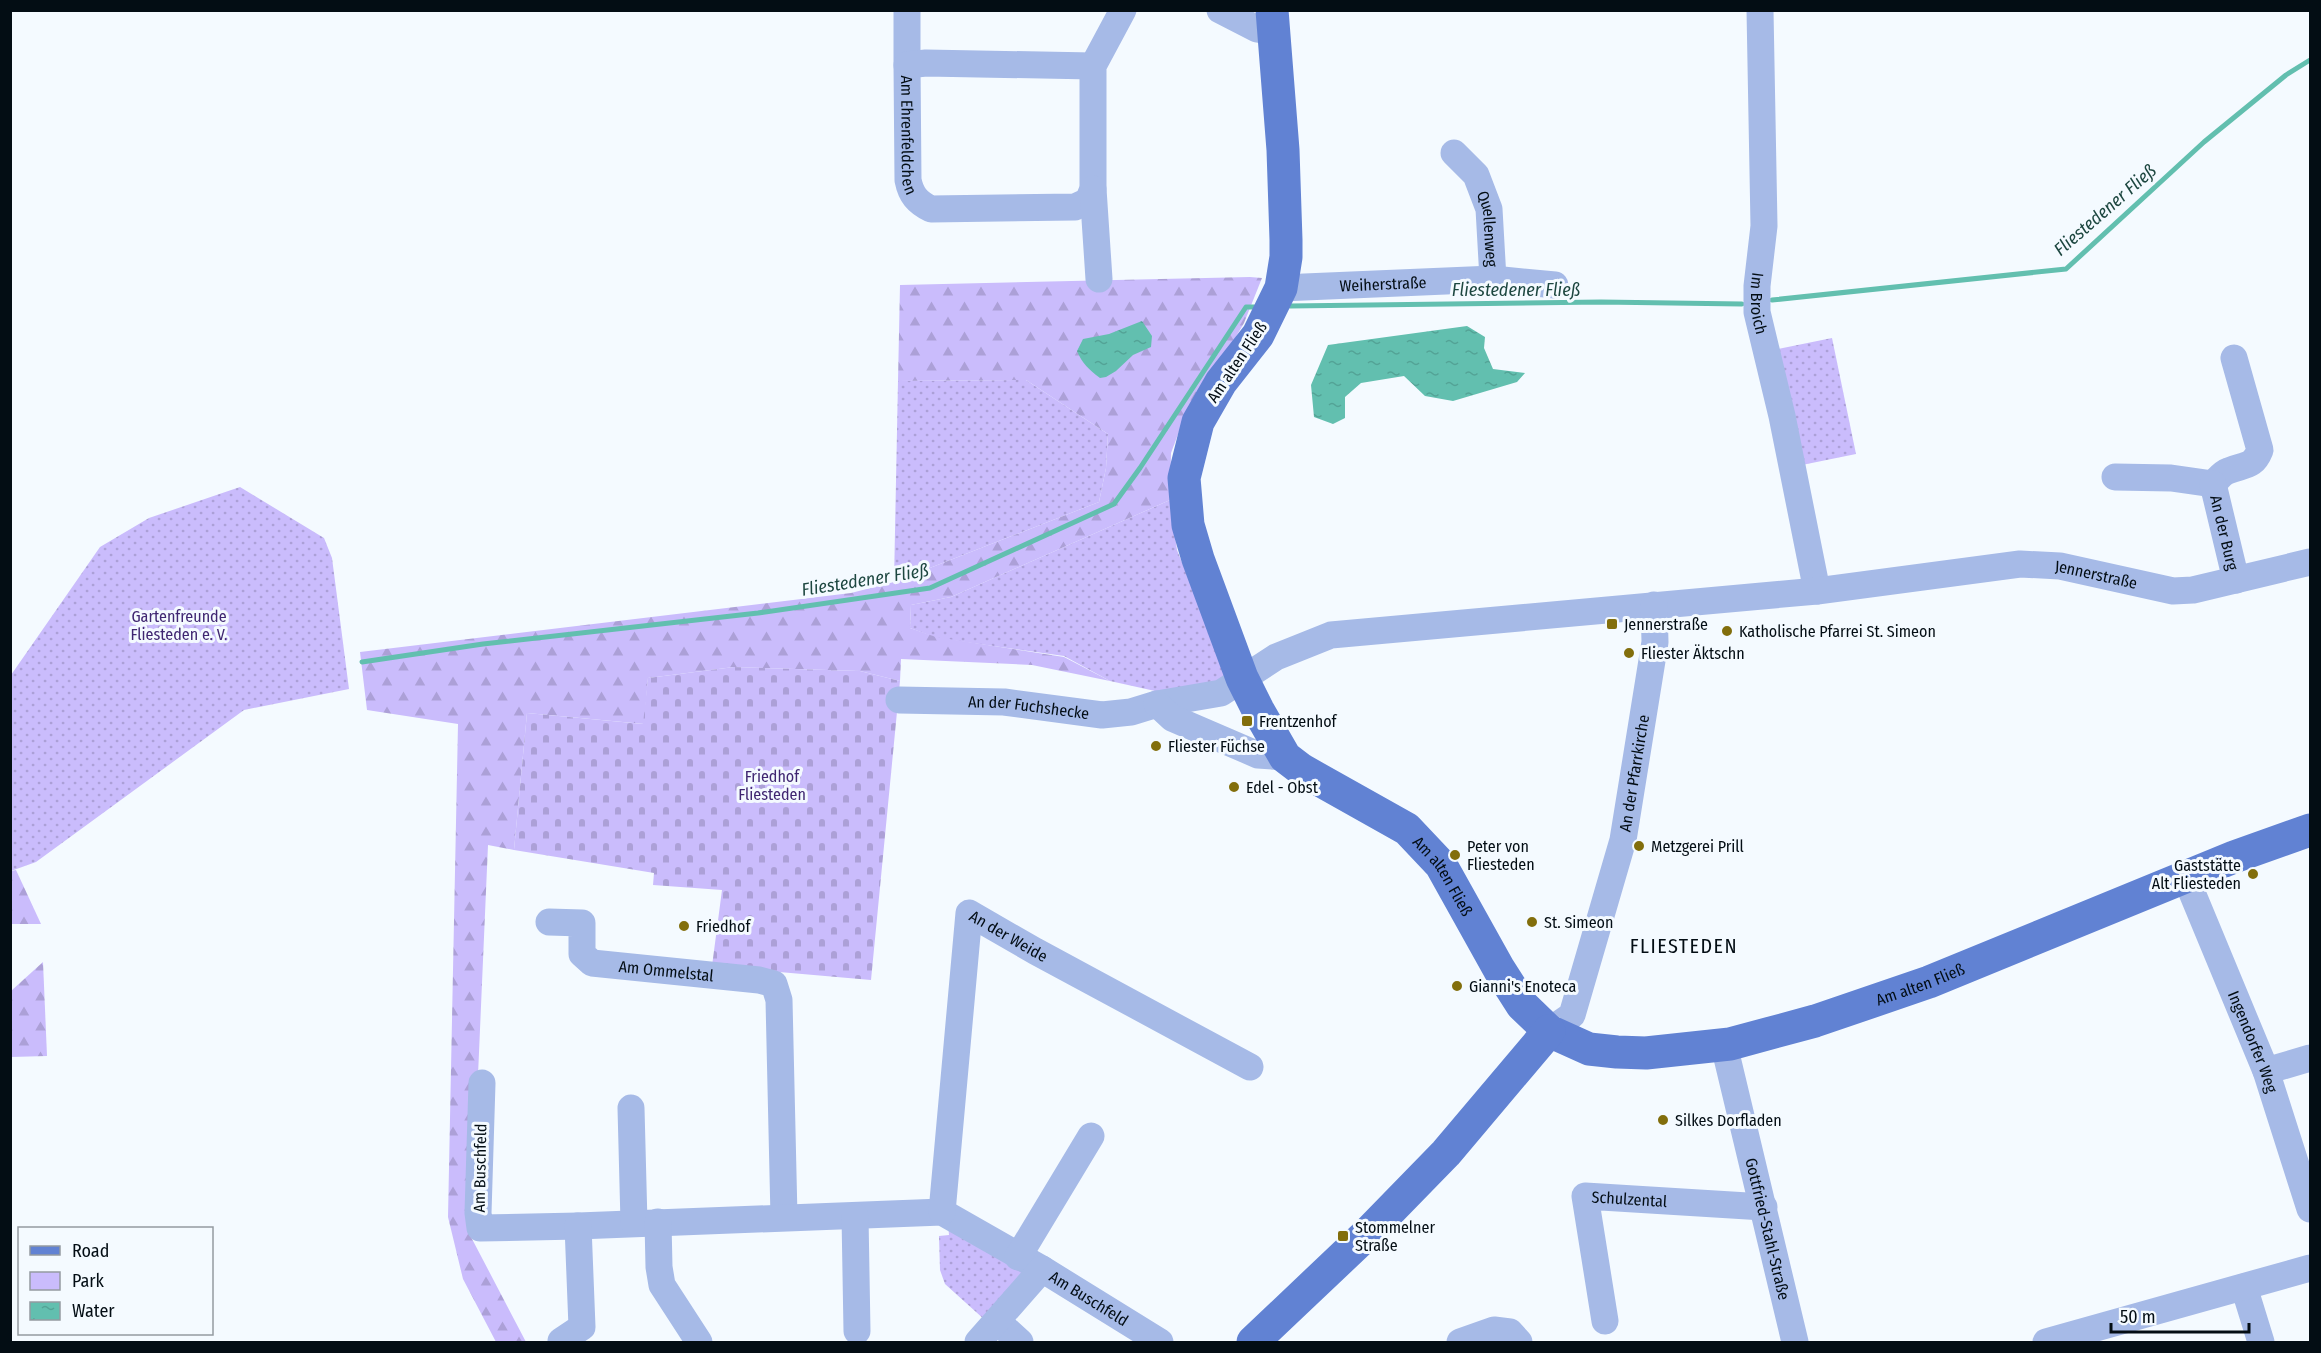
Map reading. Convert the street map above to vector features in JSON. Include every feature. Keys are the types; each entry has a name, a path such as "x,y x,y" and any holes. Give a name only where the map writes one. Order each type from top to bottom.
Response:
{"main road":[{"name":"Am alten Fließ","path":"1273,21 1283,150 1286,240 1281,288 1258,335 1221,382 1198,422 1184,478 1188,525 1242,678 1285,757 1302,770 1407,829 1441,866 1522,1005 1549,1031 1589,1049 1646,1053 1724,1044 1815,1021 1929,982 2234,857 2310,830"},
{"path":"1253,1342 1369,1232 1446,1153 1549,1031"}],"street":[{"path":"907,10 907,65"},
{"path":"1098,279 1097,224 1093,189 1093,66 1123,10"},
{"path":"1220,10 1257,29 1273,21"},
{"name":"Im Broich","path":"1760,10 1764,226 1757,286 1757,312 1782,416 1817,591"},
{"name":"Am Ehrenfeldchen","path":"1093,66 926,63 907,65 908,180 911,192 919,203 931,208 1075,207 1088,201 1093,189"},
{"name":"Quellenweg","path":"1454,153 1476,176 1489,209 1493,279"},
{"name":"Weiherstraße","path":"1281,288 1493,279 1555,285"},
{"name":"An der Burg","path":"2213,484 2225,471 2250,464 2256,459 2260,450 2234,358"},
{"name":"An der Burg","path":"2115,477 2171,478 2213,484"},
{"name":"An der Burg","path":"2213,484 2236,580"},
{"name":"Jennerstraße","path":"1242,678 1276,657 1331,635 1817,591 2019,564 2060,566 2173,591 2193,590 2310,562"},
{"name":"An der Pfarrkirche","path":"1549,1031 1572,1015 1623,840 1655,642 1654,605"},
{"name":"An der Fuchshecke","path":"899,700 1004,702 1102,716 1221,693 1242,678"},
{"path":"1157,704 1172,717 1258,755 1285,757"},
{"name":"Ingendorfer Weg","path":"2186,878 2266,1071 2310,1209"},
{"name":"An der Weide","path":"942,1212 969,914 1250,1067"},
{"name":"Am Ommelstal","path":"549,922 582,923 582,954 592,963 759,980 774,984 779,1000 784,1217"},
{"name":"Gottfried-Stahl-Straße","path":"1724,1044 1795,1342"},
{"path":"2266,1071 2310,1058"},
{"name":"Am Buschfeld","path":"482,1083 478,1213 480,1228 942,1212 1042,1269 1160,1342"},
{"path":"631,1108 646,1223 662,1285 699,1342"},
{"path":"1018,1257 1091,1136"},
{"name":"Schulzental","path":"1605,1321 1585,1196 1764,1207"},
{"path":"855,1216 857,1331"},
{"path":"561,1341 582,1327 578,1226"},
{"path":"2057,1341 2310,1268"},
{"path":"978,1342 1042,1269"},
{"path":"2244,1287 2261,1342"},
{"path":"997,1322 1020,1342"},
{"path":"1460,1342 1494,1330 1510,1332 1519,1342"}],"green space":[{"path":"1262,278 1244,323 1224,357 1189,405 1171,453 1170,500 951,597 911,605 910,628 936,637 1064,657 1110,681 1032,665 901,659 900,681 860,671 734,667 648,678 644,724 527,713 514,850 488,845 471,1237 526,1342 496,1342 463,1279 448,1217 458,724 367,710 360,652 851,593 894,582 1099,502 1106,468 1108,434 1026,380 898,381 900,285"},
{"path":"1832,338 1856,454 1802,465 1778,349"},
{"path":"1026,380 1108,434 1106,468 1099,502 894,582 898,381"},
{"name":"Gartenfreunde Fliesteden e. V.","path":"240,487 324,538 332,558 349,689 244,710 36,862 11,871 11,675 100,547 149,518"},
{"path":"1170,500 1177,550 1230,682 1173,695 1110,681 1064,656 937,638 910,628 911,605 951,597"},
{"name":"Friedhof Fliesteden","path":"734,667 860,671 900,681 871,980 712,966 722,890 653,885 654,873 514,850 527,713 643,724 648,678"},
{"path":"16,870 41,924 11,924 11,871"},
{"path":"43,962 47,1056 11,1057 11,991"},
{"path":"948,1223 1027,1272 986,1321 945,1284 940,1270 939,1236 949,1235"}],"water":[{"path":"1142,321 1152,336 1151,347 1133,355 1116,371 1100,378 1081,359 1077,351 1083,339 1109,334"},
{"path":"1467,326 1485,337 1484,348 1493,369 1525,373 1517,382 1453,401 1425,396 1404,376 1361,383 1345,397 1345,418 1333,424 1314,417 1311,385 1328,345"}],"waterway":[{"name":"Fliestedener Fließ","path":"1772,300 2066,269 2204,142 2286,75 2310,60"},
{"name":"Fliestedener Fließ","path":"1290,306 1601,302 1742,304"},
{"name":"Fliestedener Fließ","path":"362,662 483,644 758,613 930,588 1114,504 1246,307 1254,307"}],"place":[{"name":"Jennerstraße","path":"1612,624"},
{"name":"Katholische Pfarrei St. Simeon","path":"1727,631"},
{"name":"Fliester Äktschn","path":"1629,653"},
{"name":"Frentzenhof","path":"1247,721"},
{"name":"Fliester Füchse","path":"1156,746"},
{"name":"Edel - Obst","path":"1234,787"},
{"name":"Metzgerei Prill","path":"1639,846"},
{"name":"Peter von Fliesteden","path":"1455,855"},
{"name":"Gaststätte Alt Fliesteden","path":"2253,874"},
{"name":"St. Simeon","path":"1532,922"},
{"name":"Friedhof","path":"684,926"},
{"name":"Gianni's Enoteca","path":"1457,986"},
{"name":"Silkes Dorfladen","path":"1663,1120"},
{"name":"Stommelner Straße","path":"1343,1236"}],"district":[{"name":"FLIESTEDEN","path":"1684,946"}]}
